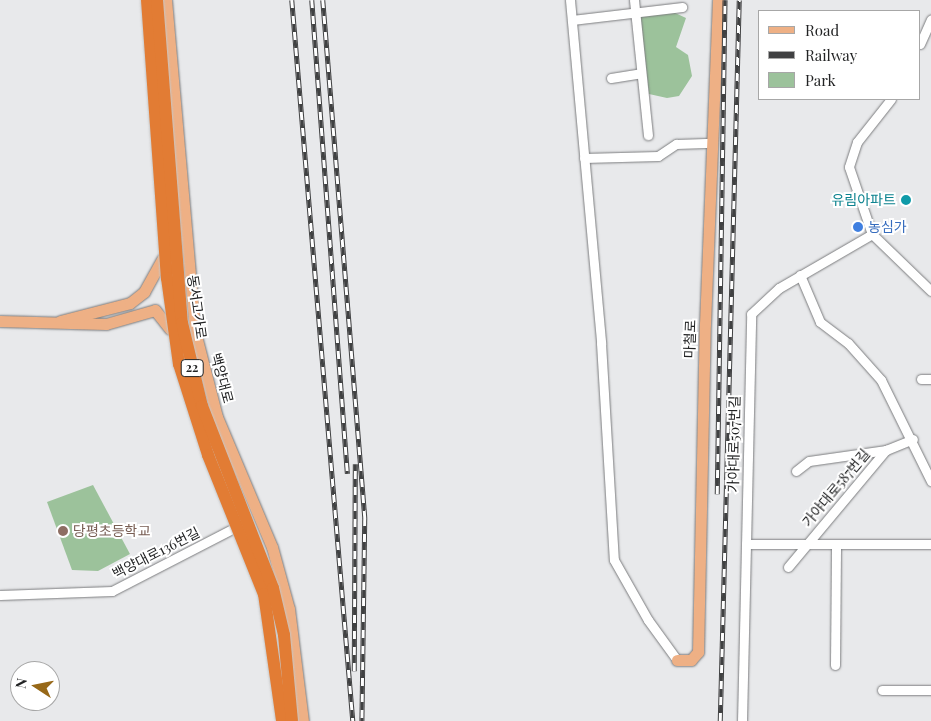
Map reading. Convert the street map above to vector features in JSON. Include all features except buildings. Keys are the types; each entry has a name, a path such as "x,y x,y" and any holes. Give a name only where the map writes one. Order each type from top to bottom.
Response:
{"highway":[{"name":"동서고가로","path":"147,0 167,278 179,364 208,456 264,594 282,721"},
{"name":"동서고가로","path":"158,0 182,323 202,406 273,588 284,636 292,721"}],"main road":[{"path":"143,0 162,260 170,329 187,405 236,527 267,634 276,721"},
{"name":"백양대로","path":"166,0 195,332 217,417 258,516 289,609 304,721"},
{"name":"마철로","path":"676,660 691,660 698,652 718,0"},
{"path":"56,322 130,303 144,292 162,260"},
{"path":"0,321 106,324 155,310 170,329"}],"street":[{"path":"570,0 584,158 614,560 648,620 676,660"},
{"path":"634,0 648,135"},
{"path":"572,20 682,7"},
{"path":"921,42 931,19"},
{"path":"611,78 642,73"},
{"path":"890,100 857,142 849,167 872,234 931,291"},
{"path":"584,158 658,156 676,144 713,143"},
{"name":"가야대로507번길","path":"742,721 752,314 755,306 800,275 872,234"},
{"path":"800,275 820,322 869,363 913,439 931,481"},
{"path":"796,471 809,461 886,450 913,439"},
{"name":"가야대로587번길","path":"788,566 886,450"},
{"name":"백양대로136번길","path":"0,595 112,591 258,516"},
{"name":"가야대로587번길","path":"746,544 931,544"},
{"path":"835,665 836,544"},
{"path":"882,690 931,690"}],"green space":[{"path":"671,11 686,18 676,47 688,55 692,76 679,96 667,98 649,94 640,15"},
{"path":"93,485 130,554 98,571 72,570 47,502"}],"railway":[{"path":"292,0 353,721"},
{"path":"312,0 348,474"},
{"path":"323,0 365,518 362,721"},
{"path":"717,494 725,0"},
{"path":"720,721 739,0"},
{"path":"354,671 355,464"}],"place":[{"name":"유림아파트","path":"906,200"},
{"name":"농심가","path":"858,227"},
{"name":"당평초등학교","path":"63,531"}]}
